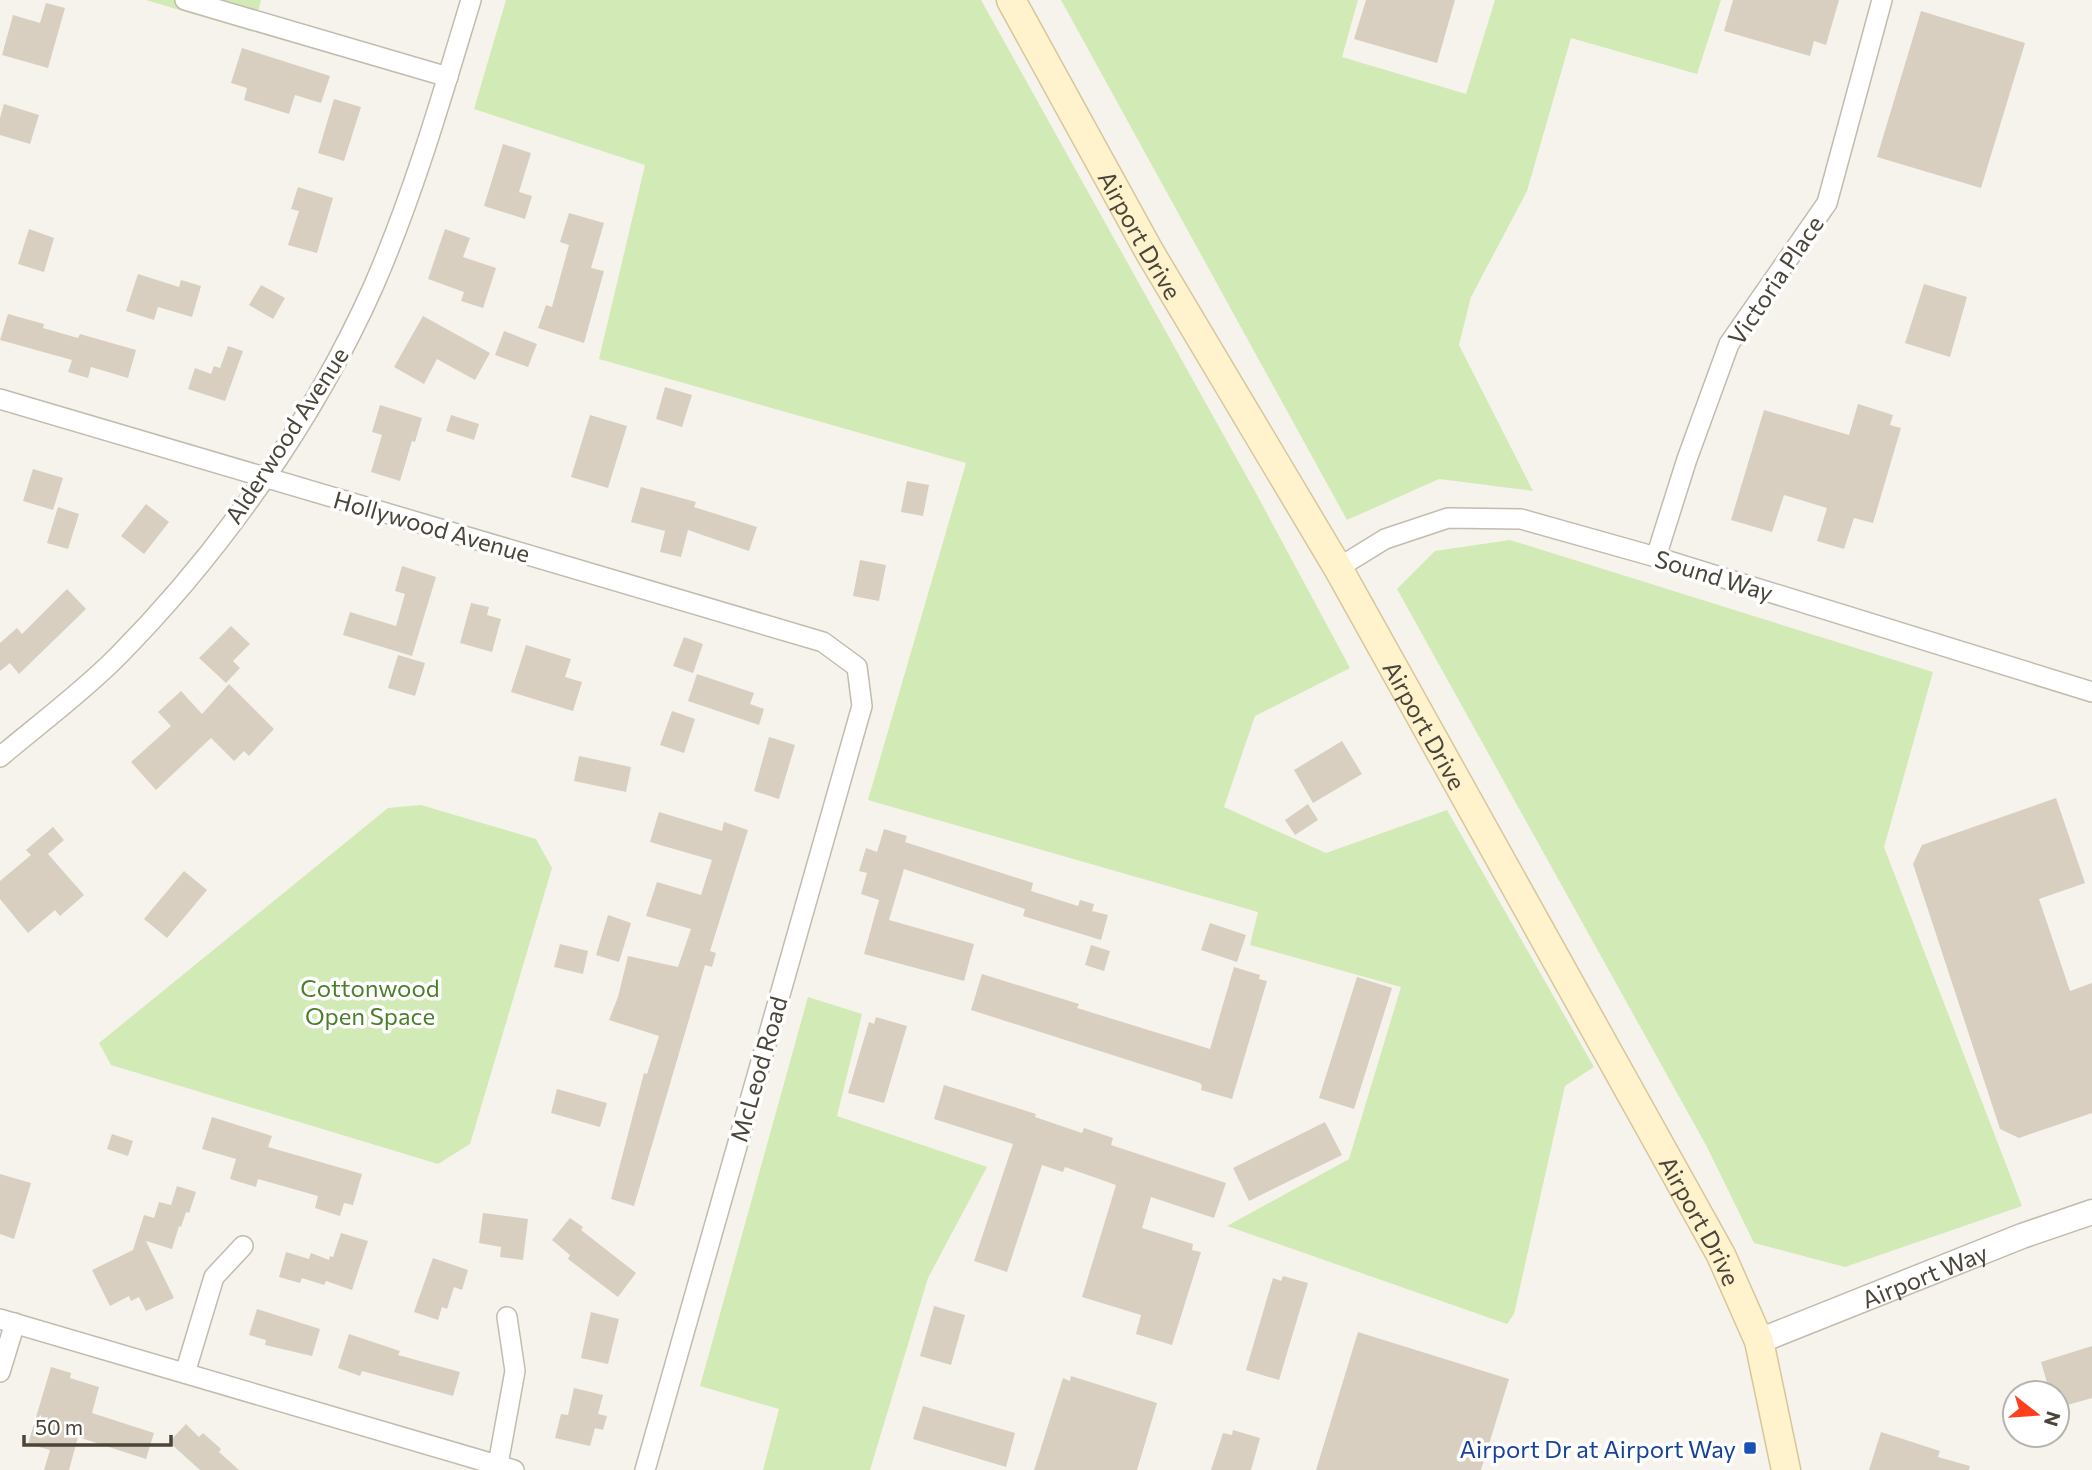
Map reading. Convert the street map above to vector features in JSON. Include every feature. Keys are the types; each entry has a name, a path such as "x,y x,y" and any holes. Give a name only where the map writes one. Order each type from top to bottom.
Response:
{"main road":[{"name":"Airport Drive","path":"1011,0 1149,251 1338,568 1721,1255 1759,1341 1786,1470"}],"street":[{"path":"185,0 236,7 448,77"},
{"name":"Alderwood Avenue","path":"0,757 87,686 143,630 176,592 265,477 314,399 373,285 405,204 471,0"},
{"name":"Victoria Place","path":"1656,556 1687,459 1729,344 1827,203 1882,0"},
{"name":"Hollywood Avenue","path":"0,399 823,642 857,667"},
{"name":"Sound Way","path":"1338,568 1385,540 1448,518 1521,519 1656,556 2092,692"},
{"name":"McLeod Road","path":"645,1470 862,706 857,667"},
{"name":"Airport Way","path":"1759,1341 2022,1236 2092,1212"},
{"path":"185,1373 214,1277 243,1246"},
{"path":"0,1372 8,1321 504,1468 515,1371 507,1317"}],"green space":[{"path":"146,0 261,0 253,32"},
{"path":"506,0 981,0 1257,495 1350,668 1255,716 1224,807 1326,853 1447,810 1594,1067 1565,1086 1514,1314 1507,1324 1227,1226 1349,1159 1401,987 1250,945 1258,912 868,800 966,463 599,359 645,165 474,109"},
{"path":"1061,0 1358,0 1342,57 1466,94 1495,0 1721,0 1697,74 1571,38 1527,191 1471,297 1459,345 1533,491 1439,479 1347,520"},
{"path":"1510,540 1933,672 1884,847 2022,1206 1845,1267 1754,1243 1707,1147 1397,589 1435,551"},
{"name":"Cottonwood Open Space","path":"421,805 536,839 552,868 470,1144 438,1164 111,1065 99,1043 388,808"},
{"path":"808,997 862,1014 837,1116 987,1167 928,1278 870,1470 763,1470 779,1409 700,1386"}],"building":[{"path":"1366,0 1455,0 1437,63 1354,39"},
{"path":"1733,0 1839,0 1826,45 1814,41 1810,56 1724,31"},
{"path":"46,3 65,8 48,68 2,55 13,15 40,23"},
{"path":"1921,11 2025,43 1981,188 1877,157"},
{"path":"242,48 330,76 321,103 295,95 289,114 244,100 247,88 231,83"},
{"path":"334,99 361,107 344,161 318,153"},
{"path":"4,104 39,115 30,144 0,135 0,118"},
{"path":"503,144 531,153 519,192 532,196 525,219 484,206"},
{"path":"298,187 333,198 317,253 288,245 299,211 291,209"},
{"path":"569,213 604,223 591,268 604,271 584,343 538,328 546,305 552,307 569,245 560,242"},
{"path":"29,229 54,238 44,272 18,264"},
{"path":"445,229 470,238 463,257 496,268 483,308 461,301 464,292 428,279"},
{"path":"138,274 179,287 181,280 201,286 192,317 158,307 154,320 126,311"},
{"path":"1924,284 1967,297 1950,357 1905,343"},
{"path":"261,285 285,298 273,319 249,305"},
{"path":"8,314 44,324 43,328 78,338 80,334 136,350 128,378 91,367 88,378 68,372 72,360 0,340"},
{"path":"423,316 490,353 475,380 437,359 424,384 394,367"},
{"path":"504,331 537,344 528,367 495,355"},
{"path":"228,346 243,351 225,401 188,389 195,368 211,374 214,366 220,368"},
{"path":"665,387 692,395 682,427 656,419"},
{"path":"1858,404 1893,415 1890,425 1901,428 1873,523 1854,518 1844,549 1817,541 1827,508 1784,495 1772,532 1731,520 1764,410 1849,435"},
{"path":"380,405 422,418 400,481 371,472 382,435 372,432"},
{"path":"451,415 479,424 474,440 446,431"},
{"path":"590,415 627,426 608,488 571,477"},
{"path":"33,469 63,478 53,510 23,501"},
{"path":"907,481 929,485 923,516 901,512"},
{"path":"641,487 696,502 694,507 757,527 749,551 688,530 681,557 660,552 665,531 631,522"},
{"path":"146,504 169,522 144,554 121,536"},
{"path":"58,507 79,514 68,549 47,543"},
{"path":"860,560 886,565 879,601 853,596"},
{"path":"402,566 436,577 412,656 343,635 350,612 396,626 405,594 395,591"},
{"path":"67,589 86,609 19,674 10,663 0,671 0,643 17,628 22,634"},
{"path":"471,603 489,607 487,615 501,619 492,652 460,643"},
{"path":"231,626 250,644 233,661 240,668 226,683 199,658"},
{"path":"684,637 703,644 693,673 673,666"},
{"path":"526,645 571,659 565,677 582,682 573,711 511,692"},
{"path":"398,655 425,663 415,696 388,688"},
{"path":"697,674 754,693 750,704 764,709 759,725 688,701"},
{"path":"229,684 274,729 249,756 244,751 234,761 211,738 156,790 131,762 171,726 158,712 181,691 202,714"},
{"path":"672,711 695,719 684,753 660,745"},
{"path":"769,737 795,745 779,799 754,791"},
{"path":"1342,741 1362,774 1313,803 1294,770"},
{"path":"579,756 631,767 626,792 574,781"},
{"path":"2056,798 2085,883 2039,899 2070,991 2092,983 2092,1113 2019,1138 2000,1129 1913,864 1922,845"},
{"path":"1308,804 1318,820 1295,835 1285,820"},
{"path":"659,812 722,831 724,822 748,830 710,951 716,953 712,967 705,965 634,1206 611,1199 644,1073 647,1074 659,1036 609,1020 628,956 678,967 691,929 646,916 657,882 701,895 712,860 650,842"},
{"path":"53,827 64,840 48,854 84,895 60,916 55,910 28,933 0,899 0,881 31,855 26,850"},
{"path":"884,829 907,836 905,842 1033,883 1031,891 1078,906 1080,900 1094,904 1092,911 1108,915 1101,940 1023,916 1025,909 904,869 889,920 974,944 964,981 864,954 879,900 861,894 867,873 859,871 866,848 877,852"},
{"path":"184,871 207,890 167,938 144,919"},
{"path":"608,915 631,923 619,962 596,955"},
{"path":"1210,923 1246,935 1237,962 1201,950"},
{"path":"560,944 588,951 583,974 554,967"},
{"path":"1091,945 1110,951 1104,971 1085,965"},
{"path":"1234,967 1260,975 1259,979 1267,981 1232,1099 1201,1090 1200,1083 971,1010 982,974 1079,1004 1077,1008 1210,1049"},
{"path":"1357,977 1392,988 1354,1109 1319,1098"},
{"path":"876,1017 907,1026 884,1103 848,1093 869,1022 874,1024"},
{"path":"944,1085 1036,1114 1035,1117 1082,1133 1084,1128 1113,1138 1111,1145 1226,1183 1214,1218 1151,1197 1142,1228 1193,1244 1192,1250 1201,1252 1172,1345 1136,1334 1141,1315 1082,1297 1116,1185 1065,1167 1063,1172 1042,1165 1007,1272 974,1261 1013,1144 934,1119"},
{"path":"557,1089 607,1103 600,1127 551,1113"},
{"path":"212,1117 272,1136 268,1147 362,1174 353,1205 344,1203 340,1216 315,1208 318,1196 258,1179 256,1187 230,1179 236,1159 202,1149"},
{"path":"1325,1122 1342,1155 1249,1201 1233,1168"},
{"path":"112,1134 133,1141 128,1156 107,1149"},
{"path":"0,1174 31,1183 14,1239 0,1234"},
{"path":"177,1186 196,1192 189,1213 186,1212 181,1227 179,1226 172,1249 146,1241 174,1298 146,1311 139,1297 131,1301 129,1296 110,1306 92,1270 133,1250 144,1215 154,1218 159,1202 171,1205"},
{"path":"483,1213 528,1219 523,1260 500,1257 501,1247 479,1243"},
{"path":"570,1218 583,1227 581,1230 636,1273 618,1297 568,1259 570,1255 552,1240"},
{"path":"341,1233 368,1241 352,1290 326,1281 324,1285 302,1278 300,1283 279,1277 286,1252 309,1259 311,1253 329,1260 330,1256 333,1257"},
{"path":"433,1258 468,1270 462,1290 454,1287 447,1309 442,1307 438,1320 414,1312"},
{"path":"1283,1276 1308,1283 1279,1380 1246,1370 1273,1278 1281,1281"},
{"path":"934,1306 965,1315 951,1365 920,1356"},
{"path":"257,1309 320,1329 312,1356 265,1345 266,1340 249,1335"},
{"path":"591,1312 619,1319 608,1364 581,1358"},
{"path":"1358,1332 1509,1379 1481,1470 1316,1470"},
{"path":"349,1334 400,1351 398,1355 460,1372 453,1396 362,1371 360,1376 338,1368"},
{"path":"2092,1346 2092,1398 2071,1404 2071,1379 2046,1379 2041,1362"},
{"path":"51,1367 71,1373 70,1378 99,1387 92,1413 154,1433 146,1459 78,1437 69,1470 44,1470 50,1450 28,1444"},
{"path":"1071,1376 1157,1403 1137,1470 1034,1470 1063,1378 1070,1381"},
{"path":"574,1388 603,1395 598,1414 607,1416 603,1430 595,1428 590,1446 555,1438 561,1414 568,1415"},
{"path":"923,1406 1015,1433 1006,1467 913,1439"},
{"path":"186,1424 199,1437 203,1433 239,1470 200,1470 169,1442"},
{"path":"1233,1430 1260,1438 1251,1470 1211,1470 1223,1433 1232,1435"},
{"path":"1881,1432 1940,1451 1938,1457 1970,1466 1969,1470 1869,1470"}],"place":[{"name":"Airport Dr at Airport Way","path":"1750,1448"}]}
